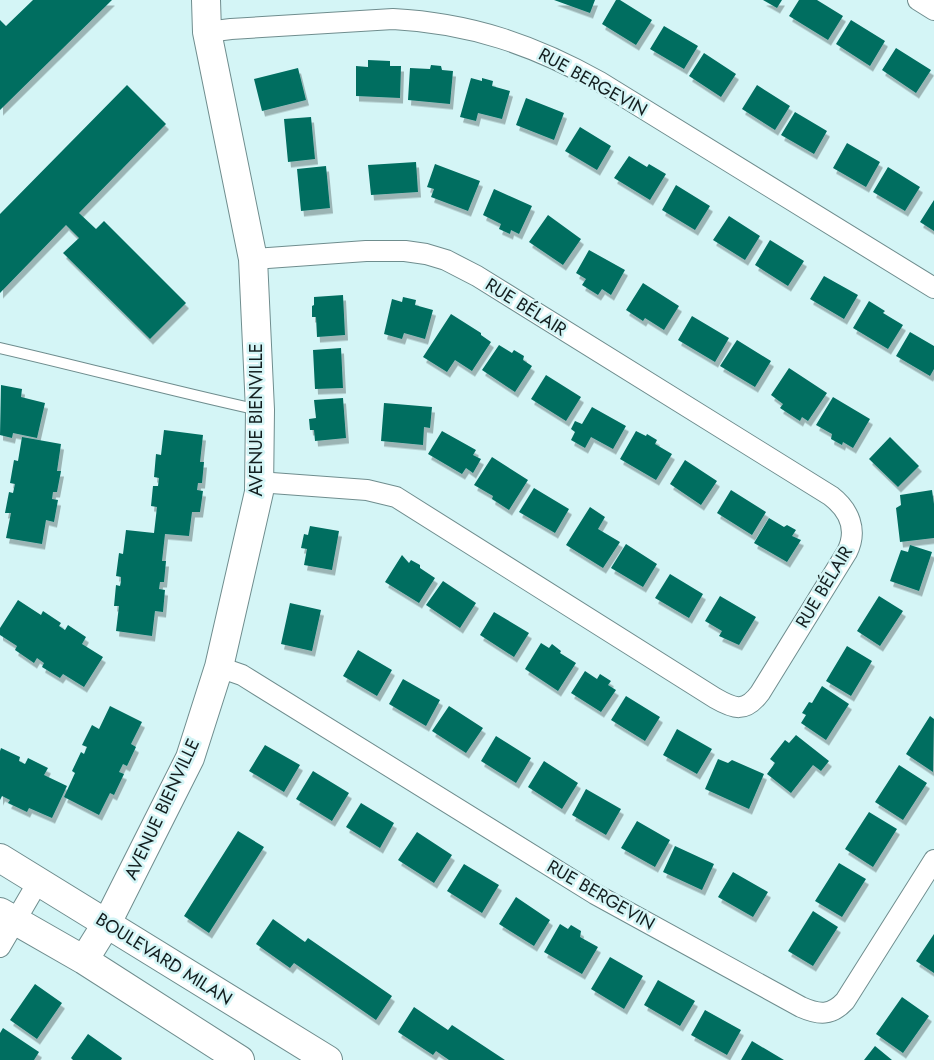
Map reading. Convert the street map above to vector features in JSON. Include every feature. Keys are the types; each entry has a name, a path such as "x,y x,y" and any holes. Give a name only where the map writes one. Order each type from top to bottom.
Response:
{"street":[{"name":"AVENUE BIENVILLE","path":"84,960 107,922 190,758 219,667 259,492 260,410 253,259 208,32 206,0"},
{"path":"918,0 934,10"},
{"name":"RUE BERGEVIN","path":"208,32 296,24 394,19 416,20 462,27 508,39 554,58 600,82 934,288"},
{"name":"RUE BÉLAIR","path":"253,259 394,250 426,254 455,264 478,276 831,496 844,508 850,518 852,538 847,552 760,693 753,702 740,708 729,706 715,698 396,497 367,490 258,482"},
{"name":"RUE BERGEVIN","path":"219,667 242,675 595,894 700,953 812,1012 828,1013 840,1007 931,872"},
{"name":"BOULEVARD MILAN","path":"0,858 107,922 328,1060"},
{"path":"0,947 8,917 38,882"},
{"path":"8,917 84,960 240,1060"}],"lane":[{"path":"0,348 113,374 189,395 260,410"}],"building":[{"path":"33,0 112,0 0,110 0,20 6,26"},
{"path":"554,0 595,0 590,13"},
{"path":"616,0 620,0 652,20 636,45 602,24"},
{"path":"763,0 782,0 777,8"},
{"path":"799,0 817,0 843,16 828,40 789,16"},
{"path":"851,20 885,41 870,66 836,44"},
{"path":"664,26 698,46 684,69 650,49"},
{"path":"896,48 931,70 916,93 882,70"},
{"path":"704,53 736,74 721,97 689,76"},
{"path":"368,60 390,61 390,66 401,66 400,98 356,96 356,66 368,67"},
{"path":"431,65 441,66 442,70 453,71 450,104 408,100 410,68 430,69"},
{"path":"298,68 306,100 262,111 254,79"},
{"path":"471,78 493,81 492,86 510,91 502,119 478,113 476,121 460,117"},
{"path":"127,85 166,124 79,213 96,229 104,221 186,303 150,339 63,253 79,238 66,225 0,293 0,214"},
{"path":"757,85 790,106 775,130 742,109"},
{"path":"526,98 564,113 554,140 516,125"},
{"path":"795,112 827,131 814,154 781,135"},
{"path":"311,117 315,159 288,162 284,119"},
{"path":"580,127 611,146 597,170 565,151"},
{"path":"847,143 880,162 866,187 833,168"},
{"path":"629,156 647,167 649,164 666,174 650,200 614,178"},
{"path":"416,162 418,192 371,195 368,165"},
{"path":"435,164 480,181 468,211 431,197 434,189 427,187"},
{"path":"326,166 330,208 301,211 297,169"},
{"path":"888,167 920,187 905,211 873,192"},
{"path":"676,185 710,206 695,230 662,210"},
{"path":"494,189 532,206 519,234 511,230 510,234 499,229 501,224 483,215"},
{"path":"934,200 934,231 920,222"},
{"path":"548,215 581,239 563,265 529,242"},
{"path":"729,216 760,236 745,260 713,240"},
{"path":"770,240 804,261 788,286 755,265"},
{"path":"589,250 625,270 611,295 602,289 598,295 582,285 586,279 576,273"},
{"path":"824,276 858,295 844,319 810,299"},
{"path":"643,283 679,306 664,330 645,318 643,321 626,310"},
{"path":"343,295 345,335 317,337 316,317 312,317 314,297"},
{"path":"403,297 416,300 415,305 433,310 425,339 404,333 402,339 384,334 392,299 402,302"},
{"path":"869,301 885,311 883,313 903,325 888,349 853,328"},
{"path":"451,314 481,333 491,342 472,371 455,360 447,372 423,357"},
{"path":"692,316 729,338 715,362 678,340"},
{"path":"910,332 934,346 934,369 930,376 896,356"},
{"path":"737,340 771,361 755,387 720,366"},
{"path":"499,345 512,353 514,350 524,356 523,360 532,366 515,392 482,370"},
{"path":"341,348 343,388 315,389 313,350"},
{"path":"789,368 827,393 808,421 802,417 800,421 780,408 783,404 771,395"},
{"path":"546,375 581,397 566,421 531,399"},
{"path":"1,385 22,389 21,397 45,403 37,438 13,433 12,438 0,435"},
{"path":"833,397 870,419 853,448 843,442 842,445 831,439 832,434 816,425"},
{"path":"343,398 346,438 315,441 314,430 310,430 309,419 316,418 314,400"},
{"path":"384,403 432,407 430,428 424,427 423,445 381,441"},
{"path":"592,407 626,426 613,449 591,437 585,448 571,440 575,432 571,429 575,421 582,424"},
{"path":"164,430 203,435 200,462 204,462 202,483 198,483 197,490 203,491 200,512 192,512 189,536 165,534 162,561 166,561 164,582 160,582 159,589 165,590 163,612 155,611 152,636 116,631 119,606 114,606 116,585 120,586 121,581 121,577 116,576 119,553 123,554 126,530 154,533 157,507 151,506 153,486 158,486 159,478 154,477 156,454 161,455"},
{"path":"442,431 476,450 473,455 481,459 473,473 466,468 462,474 428,454"},
{"path":"636,431 646,436 647,434 657,440 655,444 672,454 656,480 620,459"},
{"path":"22,437 61,444 57,471 61,471 57,492 53,492 52,499 58,500 54,522 46,520 42,544 6,538 11,513 5,513 9,492 13,493 15,484 10,483 14,460 18,461"},
{"path":"890,437 919,466 898,487 869,459"},
{"path":"492,457 528,480 509,510 492,499 493,496 474,485"},
{"path":"685,460 717,481 701,505 670,484"},
{"path":"534,488 569,509 555,533 519,512"},
{"path":"731,490 766,512 752,535 717,513"},
{"path":"932,490 934,538 900,542 896,508 901,505 900,495"},
{"path":"590,507 605,517 598,529 620,542 603,568 566,545"},
{"path":"769,518 784,527 787,525 796,530 792,536 801,540 787,562 754,543"},
{"path":"310,526 339,531 332,570 304,565 307,549 301,548 304,534 308,535"},
{"path":"626,544 657,564 643,587 611,568"},
{"path":"910,545 932,552 919,591 890,581 901,550 908,552"},
{"path":"402,555 409,563 411,560 420,565 420,568 435,578 419,603 385,582"},
{"path":"670,574 703,594 689,618 655,598"},
{"path":"443,581 476,603 460,628 426,605"},
{"path":"720,596 756,617 739,645 719,636 722,631 705,621"},
{"path":"879,596 903,611 880,646 857,631"},
{"path":"18,600 41,615 43,611 61,623 59,626 65,630 68,625 86,637 82,644 103,657 84,687 63,674 60,678 42,667 44,663 37,658 34,663 15,650 17,646 0,635 0,628"},
{"path":"290,603 321,610 312,651 281,644"},
{"path":"494,612 529,633 514,657 480,635"},
{"path":"541,643 549,648 552,644 561,651 560,653 576,663 558,691 525,669"},
{"path":"847,646 872,661 851,696 826,681"},
{"path":"358,650 392,670 377,696 343,676"},
{"path":"585,671 597,679 600,674 611,681 608,685 616,690 601,712 571,693"},
{"path":"403,679 440,700 426,726 389,704"},
{"path":"822,686 849,704 826,740 801,723 806,715 802,713 809,702 812,703"},
{"path":"626,696 660,717 645,741 611,720"},
{"path":"110,706 142,722 131,744 136,747 127,766 123,764 119,772 124,774 114,795 110,793 99,815 64,797 75,773 72,771 81,752 84,754 87,747 82,745 92,725 99,729"},
{"path":"449,706 483,728 466,753 432,731"},
{"path":"930,716 934,719 933,772 906,754"},
{"path":"677,729 712,749 697,774 663,755"},
{"path":"796,735 829,761 821,771 813,765 791,793 767,774 775,763 770,759 785,740 789,743"},
{"path":"496,736 531,758 516,783 481,761"},
{"path":"265,745 300,765 284,792 249,771"},
{"path":"1,748 20,757 19,761 25,764 28,758 48,768 44,775 67,786 52,818 29,808 27,812 8,803 10,800 2,796 0,800"},
{"path":"718,759 728,763 732,760 764,774 749,809 705,789"},
{"path":"544,761 578,783 562,809 528,787"},
{"path":"899,765 927,783 903,820 875,802"},
{"path":"313,771 349,793 332,821 296,799"},
{"path":"586,789 621,809 606,835 572,815"},
{"path":"361,803 394,823 380,848 346,827"},
{"path":"869,812 897,829 873,867 845,849"},
{"path":"637,821 670,840 655,867 621,848"},
{"path":"238,831 264,847 209,933 184,916"},
{"path":"417,832 452,855 434,883 398,860"},
{"path":"675,846 714,864 702,890 663,872"},
{"path":"839,863 866,879 842,917 815,901"},
{"path":"464,864 499,885 482,913 447,891"},
{"path":"733,872 768,892 753,917 718,897"},
{"path":"516,897 550,920 534,946 499,924"},
{"path":"813,911 838,927 813,966 788,951"},
{"path":"273,919 305,942 308,938 392,996 376,1020 294,963 290,968 256,944"},
{"path":"560,924 568,929 571,925 581,931 580,937 598,947 582,974 544,952"},
{"path":"934,934 934,973 916,961"},
{"path":"610,957 643,976 624,1009 591,989"},
{"path":"658,980 695,1001 680,1026 644,1005"},
{"path":"35,984 62,1003 37,1039 10,1020"},
{"path":"902,997 929,1016 903,1053 876,1034"},
{"path":"414,1007 448,1030 452,1025 505,1060 449,1060 436,1051 433,1055 398,1032"},
{"path":"705,1010 741,1030 727,1055 691,1035"},
{"path":"3,1028 39,1052 34,1060 0,1060 0,1033"},
{"path":"88,1034 122,1058 121,1060 73,1060 71,1058"},
{"path":"752,1041 784,1060 741,1060"},
{"path":"875,1046 892,1060 864,1060"}]}
